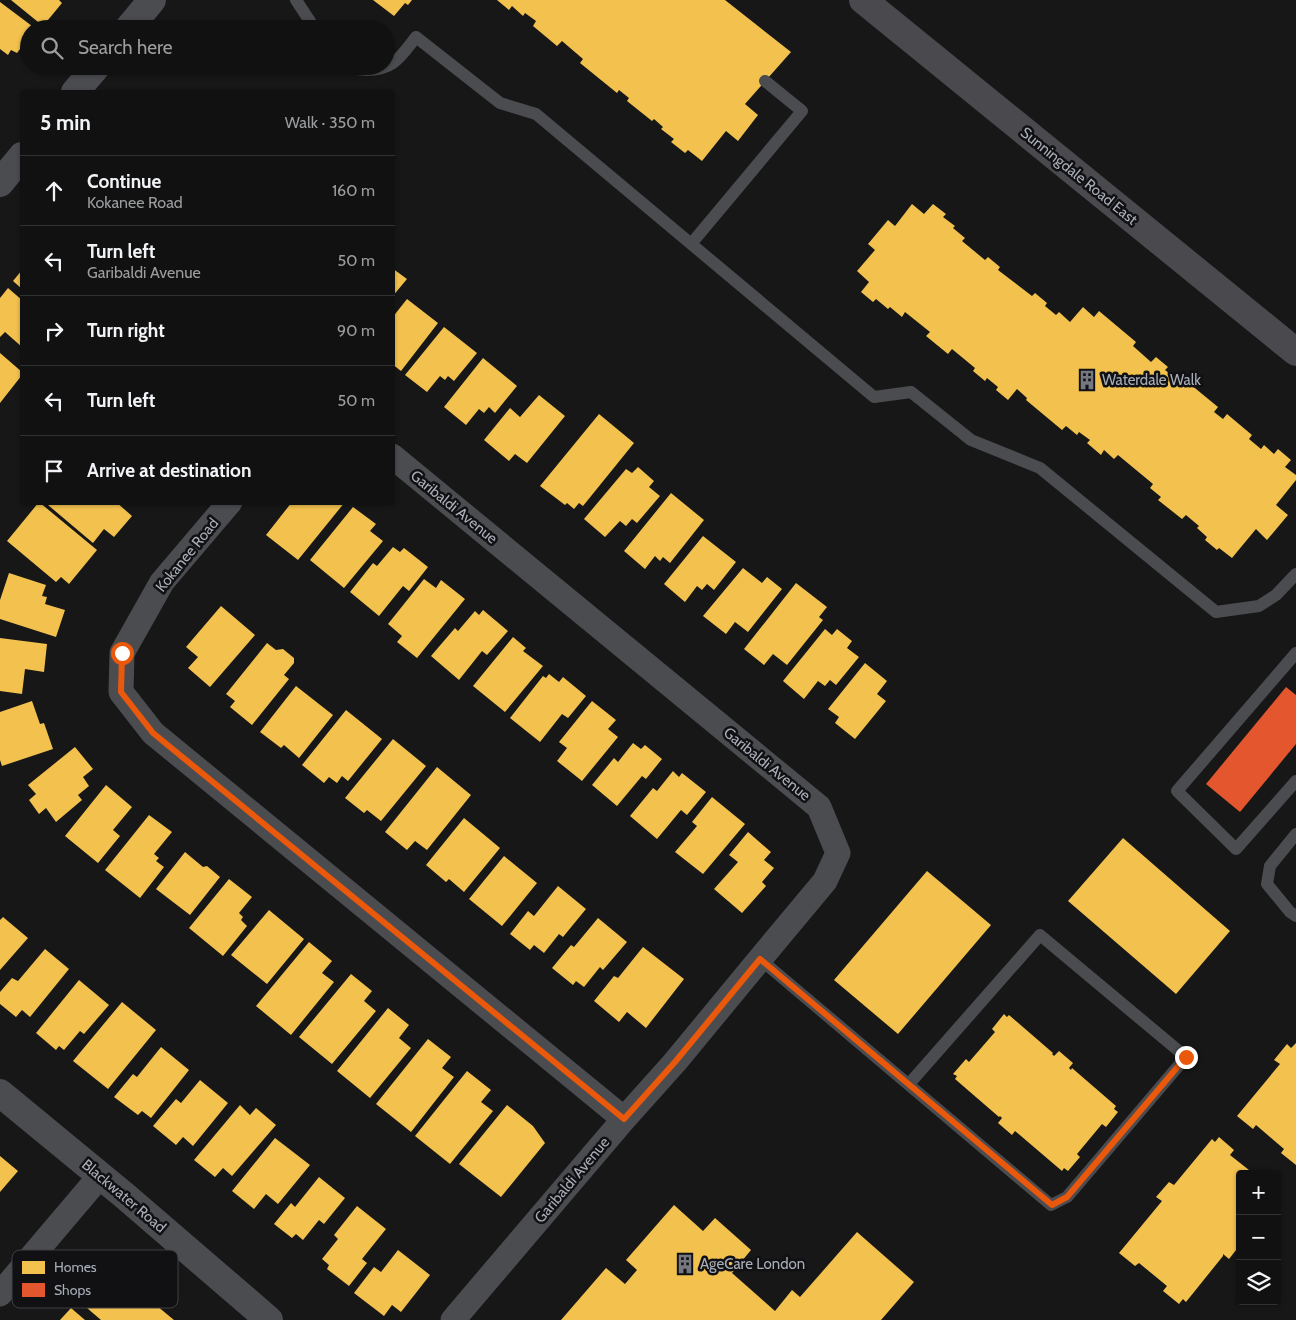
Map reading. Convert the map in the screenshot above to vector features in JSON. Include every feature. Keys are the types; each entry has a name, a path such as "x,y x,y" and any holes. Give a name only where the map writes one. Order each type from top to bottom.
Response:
{"main road":[{"name":"Sunningdale Road East","path":"863,0 1296,352"}],"street":[{"path":"135,20 152,0"},
{"path":"77,90 89,75"},
{"path":"0,183 20,158"},
{"name":"Garibaldi Avenue","path":"395,458 819,807 838,854 825,881 675,1062 453,1320"},
{"name":"Kokanee Road","path":"227,505 162,582 122,653 121,692 153,733 624,1119"},
{"name":"Blackwater Road","path":"0,1093 269,1320"},
{"path":"37,1250 100,1176"},
{"path":"0,1294 12,1280"}],"lane":[{"path":"296,0 309,20"},
{"path":"395,62 416,37 500,103 536,114 874,396 911,392 971,440 1040,468 1216,612 1259,606 1276,595 1296,574"},
{"path":"692,244 802,111 765,81"},
{"path":"1296,653 1177,791 1236,849 1296,781"},
{"path":"1296,834 1270,866 1268,884 1290,912 1296,916"},
{"path":"760,959 1052,1205 1067,1197 1186,1057 1040,935 909,1084"}],"building: Homes":[{"path":"11,0 59,0 62,3 48,20 36,20"},
{"path":"373,0 412,0 408,5 405,3 394,16"},
{"path":"497,0 725,0 791,52 745,104 758,115 738,141 726,131 702,161 688,150 685,153 671,142 674,139 661,129 663,127 654,119 652,121 627,101 629,98 619,90 617,93 580,63 583,59 562,41 557,46 533,26 536,21 525,13 523,16 512,6 509,10"},
{"path":"0,2 24,20 20,20 20,49 17,53 11,50 8,55 0,49"},
{"name":"Waterdale Walk","path":"912,204 924,214 933,204 946,214 943,217 955,226 953,228 965,238 962,241 985,260 988,257 1000,267 998,270 1032,296 1035,293 1047,303 1045,306 1056,315 1059,312 1070,322 1083,307 1094,317 1099,311 1136,342 1133,346 1151,362 1156,357 1168,367 1165,370 1176,379 1179,375 1218,407 1214,412 1223,419 1227,414 1252,435 1249,439 1261,449 1264,445 1274,454 1278,449 1291,460 1285,467 1296,475 1296,480 1276,505 1288,515 1267,540 1256,529 1232,558 1219,548 1217,550 1205,540 1207,537 1197,528 1199,526 1186,515 1182,519 1158,500 1161,497 1150,488 1153,484 1118,455 1114,459 1104,450 1101,455 1087,443 1090,440 1079,432 1077,435 1066,426 1062,430 1026,400 1027,398 1017,389 1008,400 996,390 998,387 987,378 985,381 973,371 975,368 952,349 948,354 926,336 930,332 905,312 902,317 876,299 873,302 861,292 869,282 857,271 875,250 868,244 888,220 895,226"},
{"path":"395,270 407,279 395,293"},
{"path":"20,272 20,287 13,281"},
{"path":"8,288 20,298 20,345 5,332 0,337 0,298"},
{"path":"407,299 438,323 401,371 395,366 395,314"},
{"path":"444,327 477,353 454,381 448,376 445,380 440,376 427,392 405,375"},
{"path":"0,353 20,370 20,378 0,403"},
{"path":"483,358 517,386 495,413 489,407 484,413 479,409 466,425 444,407"},
{"path":"539,395 565,416 527,463 515,454 509,461 484,440 510,408 520,417"},
{"path":"599,414 634,443 583,506 579,503 574,509 567,503 565,505 540,486"},
{"path":"638,467 654,481 649,487 660,496 637,523 632,519 626,526 620,521 605,537 584,519 626,469 632,473"},
{"path":"671,493 704,520 670,563 663,557 660,561 655,556 645,569 624,551"},
{"path":"37,505 43,505 97,550 69,584 61,577 56,582 7,541"},
{"path":"48,505 119,505 132,516 114,537 104,529 93,543"},
{"path":"290,505 343,505 298,560 266,535"},
{"path":"353,507 376,524 370,531 383,541 344,588 310,560"},
{"path":"703,536 736,562 714,590 707,584 702,590 697,586 685,602 664,584"},
{"path":"393,547 400,552 404,548 428,567 409,591 403,586 379,616 350,592 373,563 377,566"},
{"path":"743,568 762,583 767,577 782,589 748,632 735,622 726,634 703,616"},
{"path":"9,573 46,585 42,596 47,597 45,604 65,610 56,637 0,619 0,600"},
{"path":"424,579 436,588 441,580 465,599 417,658 397,642 402,636 388,624"},
{"path":"796,583 827,607 819,617 823,620 787,665 773,654 764,665 744,649"},
{"path":"221,606 255,635 210,687 188,668 198,657 186,647"},
{"path":"483,610 508,631 487,655 482,651 459,680 431,656 455,628 458,631 475,611 479,615"},
{"path":"825,629 832,635 837,629 852,641 847,648 859,657 836,685 830,680 825,686 818,681 804,699 783,681"},
{"path":"513,637 526,648 523,651 543,666 505,712 473,686"},
{"path":"0,638 47,644 44,672 25,669 22,694 0,691"},
{"path":"267,643 276,650 283,649 294,658 294,663 284,675 289,679 252,725 230,707 235,701 226,694"},
{"path":"865,663 887,681 877,694 886,701 855,739 835,723 839,717 828,709"},
{"path":"549,674 559,682 563,677 586,696 568,718 562,714 540,742 510,718 543,676 546,678"},
{"path":"296,686 333,715 299,758 284,745 281,748 260,732"},
{"path":"32,701 40,724 44,723 53,749 2,766 0,760 0,712"},
{"path":"592,701 616,720 608,729 618,737 582,781 557,761 567,748 559,742"},
{"path":"346,710 382,739 348,781 342,776 337,783 329,777 324,783 302,765"},
{"path":"393,739 426,766 381,821 367,810 364,813 345,798"},
{"path":"633,743 641,749 645,745 662,759 646,779 642,776 617,806 592,785 614,758 618,762"},
{"path":"75,747 93,769 83,777 89,786 78,795 82,800 56,822 46,808 39,814 29,800 36,794 28,785"},
{"path":"437,767 471,795 427,850 415,841 407,850 385,832"},
{"path":"673,771 679,777 682,773 706,792 687,815 681,810 657,839 630,816 653,788 657,791"},
{"path":"106,785 132,807 113,830 120,836 98,863 65,836"},
{"path":"712,797 745,824 703,874 675,852 697,826 692,822"},
{"path":"149,815 172,832 154,854 159,858 156,861 164,867 140,898 105,870"},
{"path":"464,818 500,848 464,892 449,879 446,882 426,865"},
{"path":"748,832 771,852 764,860 774,868 762,882 766,886 742,913 714,889 738,862 729,855"},
{"path":"1123,838 1230,931 1176,994 1068,901"},
{"path":"185,852 203,867 207,866 220,877 190,915 156,889"},
{"path":"504,856 537,883 502,926 469,899"},
{"path":"927,871 991,925 898,1034 834,980"},
{"path":"229,879 252,897 239,913 243,917 241,920 247,926 223,956 189,928"},
{"path":"558,886 586,909 563,937 559,934 544,953 534,945 530,950 510,934 528,911 534,916"},
{"path":"269,910 304,939 267,984 231,955"},
{"path":"3,917 28,938 0,970 0,920"},
{"path":"598,918 627,942 603,970 600,967 584,987 576,981 573,985 552,968 571,945 574,947"},
{"path":"309,942 332,961 322,973 334,982 291,1035 256,1006"},
{"path":"643,947 684,979 646,1028 627,1012 619,1022 594,1001 614,976 618,978"},
{"path":"45,949 69,969 30,1017 22,1010 16,1017 0,1004 0,992 12,978 18,981"},
{"path":"351,974 372,991 364,1001 376,1011 332,1064 299,1037"},
{"path":"79,980 109,1005 84,1034 80,1031 64,1050 59,1046 56,1050 36,1033"},
{"path":"122,1002 156,1030 108,1089 73,1061"},
{"path":"388,1008 409,1025 399,1038 411,1048 370,1098 337,1071"},
{"path":"1004,1014 1007,1017 1009,1015 1053,1053 1054,1056 1059,1051 1073,1063 1069,1068 1071,1070 1072,1068 1116,1106 1114,1109 1118,1112 1106,1127 1102,1124 1077,1154 1080,1157 1068,1171 1064,1168 1062,1171 1015,1131 1012,1135 998,1123 1002,1118 1000,1116 955,1079 957,1076 953,1074 966,1059 969,1062 995,1032 992,1029"},
{"path":"428,1039 451,1057 442,1068 454,1077 411,1132 376,1104"},
{"path":"1296,1043 1296,1165 1281,1153 1284,1149 1256,1125 1253,1129 1237,1116 1280,1064 1274,1060 1287,1044 1291,1048"},
{"path":"161,1047 189,1070 151,1118 142,1111 138,1115 114,1097 133,1074 137,1077"},
{"path":"467,1071 491,1090 481,1102 493,1111 450,1164 415,1136"},
{"path":"200,1080 228,1103 193,1146 183,1137 176,1145 153,1126 176,1099 181,1103"},
{"path":"240,1105 250,1115 256,1108 276,1125 232,1176 223,1168 215,1177 194,1160"},
{"path":"507,1105 533,1126 545,1143 501,1197 459,1164"},
{"path":"1219,1137 1234,1150 1230,1155 1249,1170 1236,1170 1236,1250 1229,1259 1223,1254 1186,1302 1183,1299 1179,1304 1163,1291 1167,1286 1139,1263 1135,1266 1119,1253 1162,1201 1156,1197 1169,1182 1174,1185 1212,1139 1215,1142"},
{"path":"275,1138 310,1165 278,1204 266,1194 254,1209 232,1191"},
{"path":"0,1156 18,1171 0,1192"},
{"path":"319,1177 345,1198 324,1224 319,1220 303,1240 296,1234 292,1238 274,1224 291,1203 295,1207"},
{"name":"AgeCare London","path":"674,1205 703,1231 715,1218 751,1250 732,1273 775,1311 792,1290 800,1297 857,1232 914,1282 881,1320 561,1320 606,1268 625,1284 637,1270 626,1260"},
{"path":"357,1206 386,1229 362,1259 367,1263 349,1286 327,1269 329,1265 322,1259 338,1239 334,1235"},
{"path":"398,1250 430,1275 401,1312 392,1305 384,1316 354,1293 374,1267 381,1272"},
{"path":"71,1308 85,1320 60,1320"},
{"path":"87,1308 159,1308 174,1320 101,1320"}],"building: Shops":[{"path":"1286,687 1296,695 1296,744 1240,812 1206,784"}],"place":[{"name":"Waterdale Walk","path":"1087,380"},
{"name":"AgeCare London","path":"685,1264"}],"route":[{"path":"122,653 121,692 153,733 624,1119 675,1062 760,959 1052,1205 1067,1197 1186,1057"}]}
